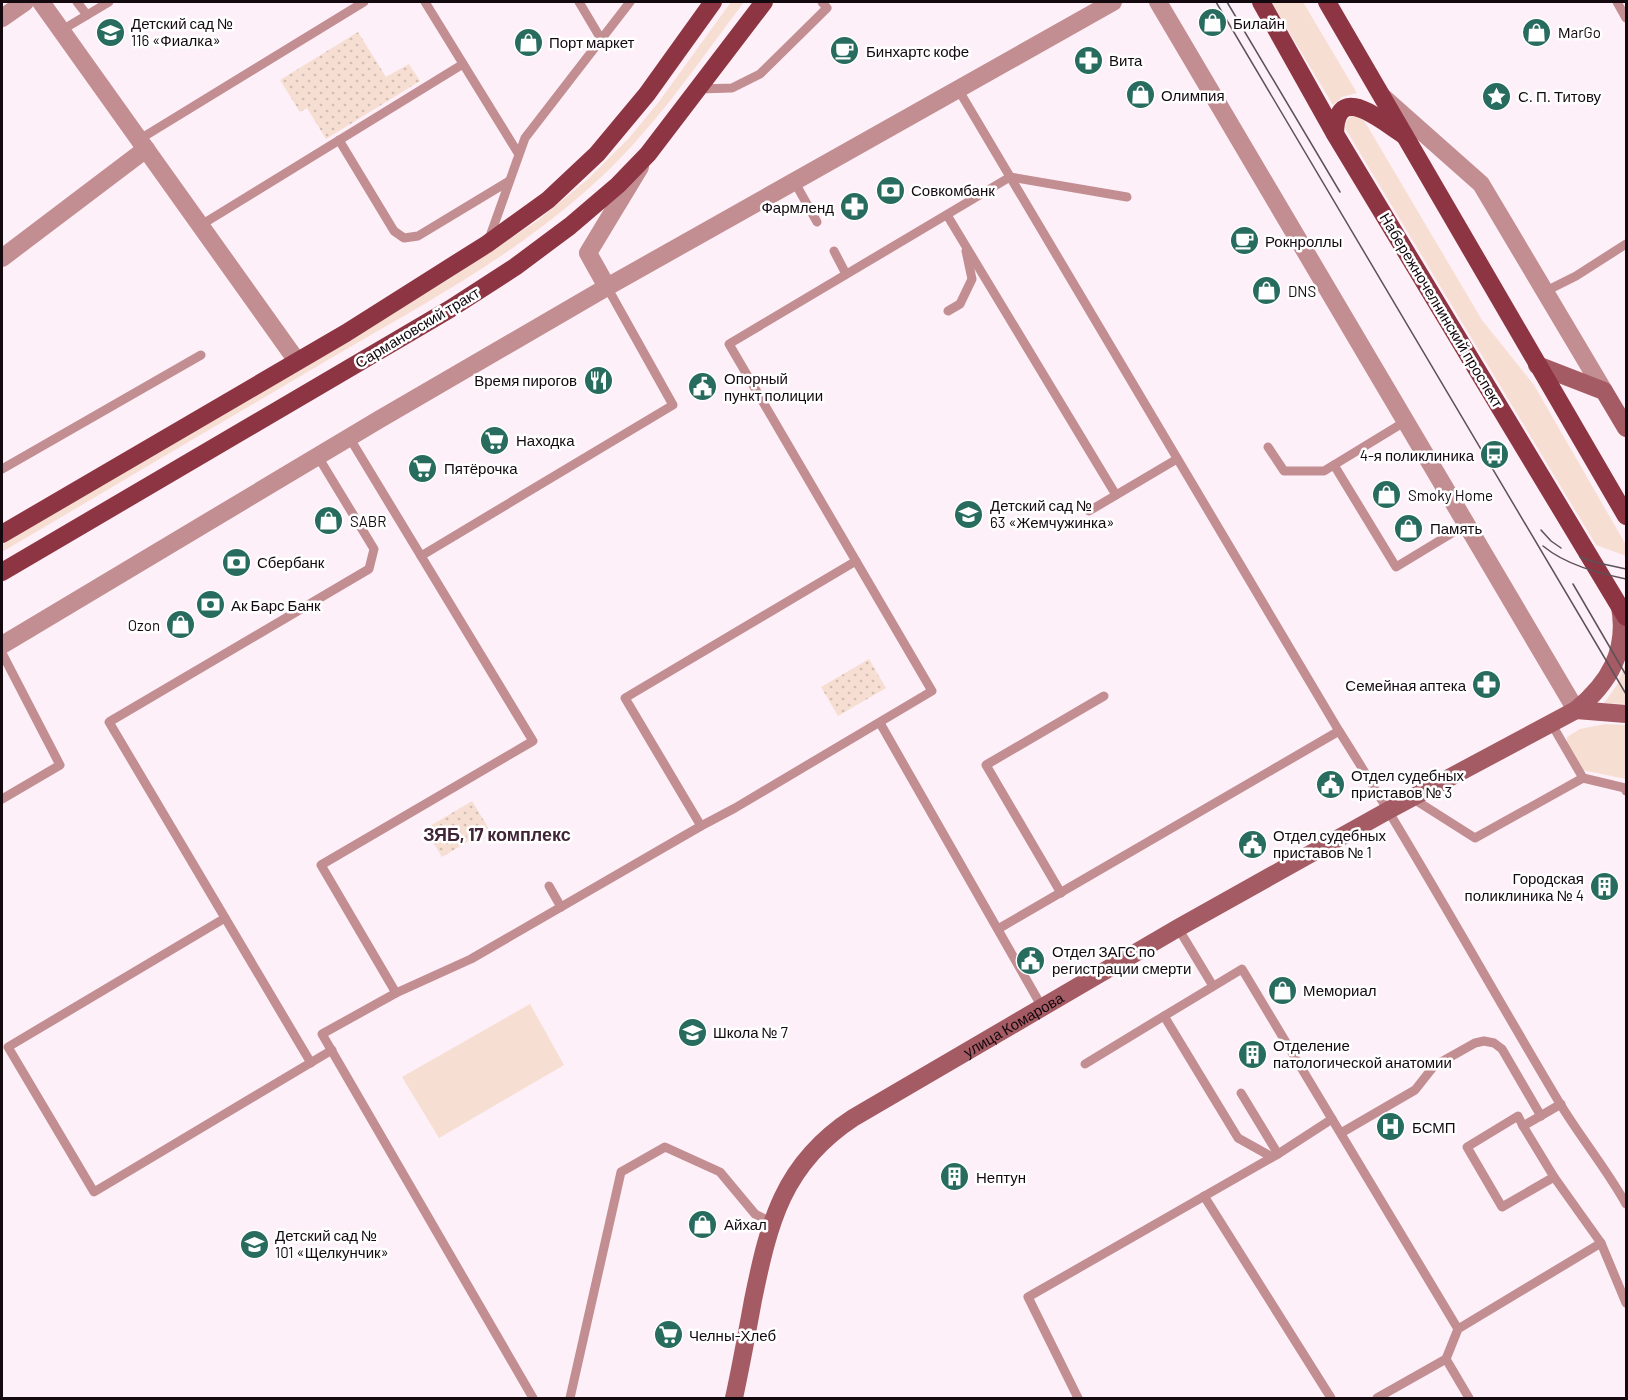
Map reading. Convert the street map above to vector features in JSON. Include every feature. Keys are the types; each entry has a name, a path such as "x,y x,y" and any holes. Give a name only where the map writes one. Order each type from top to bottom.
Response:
{"main road":[{"name":"Сармановский тракт","path":"2,534 346,333 488,243 548,200 597,154 647,94 713,2"},
{"name":"Сармановский тракт","path":"2,572 450,309 515,267 570,226 618,185 648,154 764,2"},
{"name":"Набережночелнинский проспект","path":"1261,2 1335,134 1623,612"},
{"path":"1327,2 1626,516"},
{"path":"1335,134 1335,120 1340,112 1356,105 1406,136"}],"street":[{"path":"2,18 25,2"},
{"path":"41,2 297,361"},
{"path":"2,645 349,436 607,287 1113,2"},
{"path":"1158,2 1576,710 1626,714"},
{"path":"1383,96 1481,184 1626,428"},
{"path":"2,258 143,144"},
{"path":"607,287 588,253 648,154"},
{"path":"1537,365 1604,391"},
{"name":"улица Комарова","path":"734,1398 771,1222 788,1185 803,1164 836,1130 1178,928 1389,810 1576,710 1598,691 1613,670 1622,646 1623,612"}],"lane":[{"path":"77,2 87,15"},
{"path":"62,30 108,2"},
{"path":"143,144 364,2"},
{"path":"425,2 518,153"},
{"path":"579,2 602,39"},
{"path":"488,243 525,138 630,2"},
{"path":"697,89 732,88 760,74 827,8 822,2"},
{"path":"1617,2 1626,18"},
{"path":"201,225 463,64"},
{"path":"958,89 1339,731 1389,810 1561,1104 1610,1175 1626,1204"},
{"path":"339,140 394,231 404,238 418,236 509,181"},
{"path":"533,1398 322,1034 396,993 471,959 735,808 932,691 729,344 1010,177 1127,197"},
{"path":"794,181 817,222"},
{"path":"947,215 1116,495"},
{"path":"948,311 960,304 972,279 964,243"},
{"path":"1544,292 1576,276 1626,244"},
{"path":"834,251 846,274"},
{"path":"421,556 673,405 607,287"},
{"path":"2,469 201,356"},
{"path":"1268,447 1284,471 1324,471 1406,421"},
{"path":"349,436 533,741 321,865 396,993"},
{"path":"311,1063 109,722 369,569 374,549 317,455"},
{"path":"1089,511 1177,459"},
{"path":"1334,465 1396,567 1467,524"},
{"path":"701,826 625,698 856,561"},
{"path":"2,653 60,765 2,799"},
{"path":"1060,893 986,765 1104,696"},
{"path":"880,723 1042,1007"},
{"path":"1551,723 1583,778"},
{"path":"998,929 1339,731"},
{"path":"1412,798 1475,838 1583,778 1625,788 1626,791"},
{"path":"549,886 561,907"},
{"path":"225,918 8,1047 94,1192 332,1050"},
{"path":"1178,928 1213,986"},
{"path":"1085,1064 1242,969 1458,1329"},
{"path":"1164,1016 1238,1138 1275,1155"},
{"path":"1341,1133 1415,1090 1434,1066 1475,1043 1484,1041 1494,1043 1502,1050 1541,1116"},
{"path":"1241,1093 1275,1155"},
{"path":"1523,1126 1561,1104"},
{"path":"1554,1177 1502,1207 1467,1147 1518,1116 1554,1177 1601,1243 1626,1303"},
{"path":"1078,1398 1028,1296 1275,1155 1332,1119"},
{"path":"570,1398 621,1172 665,1147 720,1172 755,1214 771,1222"},
{"path":"1204,1196 1330,1398"},
{"path":"1377,1398 1446,1359 1458,1329 1601,1243"},
{"path":"1446,1359 1469,1398"}],"shaded area":[{"path":"731,2 744,2 652,123 588,189 529,236 467,278 2,552 2,543 451,278 537,221 588,179 629,138 658,103"},
{"path":"1271,2 1303,2 1357,93 1342,97 1333,105"},
{"path":"358,32 386,77 409,64 420,81 326,139 307,108 300,112 280,80"},
{"path":"1353,115 1362,117 1482,320 1534,385 1626,545 1626,556 1596,545 1345,128 1346,121"},
{"path":"869,659 886,688 838,716 821,687"},
{"path":"1626,662 1626,704 1604,703 1617,685"},
{"path":"1605,724 1626,725 1626,779 1582,770 1567,743 1567,737 1580,729"},
{"path":"472,801 489,829 442,857 425,829"},
{"path":"530,1004 564,1065 439,1138 402,1077"}],"tram line":[{"path":"1216,2 1626,694"},
{"path":"1227,2 1340,192"},
{"path":"1541,530 1561,548"},
{"path":"1543,546 1572,563 1626,579"},
{"path":"1580,557 1626,569"},
{"path":"1573,584 1626,675"}],"place":[{"name":"Билайн","path":"1212,23"},
{"name":"Детский сад № 116 «Фиалка»","path":"110,32"},
{"name":"МarGo","path":"1537,32"},
{"name":"Порт маркет","path":"528,42"},
{"name":"Бинхартс кофе","path":"845,51"},
{"name":"Вита","path":"1088,60"},
{"name":"Олимпия","path":"1140,95"},
{"name":"С. П. Титову","path":"1497,96"},
{"name":"Совкомбанк","path":"890,190"},
{"name":"Фармленд","path":"855,207"},
{"name":"Рокнроллы","path":"1244,241"},
{"name":"DNS","path":"1267,291"},
{"name":"Время пирогов","path":"598,380"},
{"name":"Опорный пункт полиции","path":"703,387"},
{"name":"Находка","path":"495,440"},
{"name":"4-я поликлиника","path":"1495,455"},
{"name":"Пятёрочка","path":"423,468"},
{"name":"Smoky Home","path":"1387,495"},
{"name":"Детский сад № 63 «Жемчужинка»","path":"969,514"},
{"name":"SABR","path":"329,521"},
{"name":"Память","path":"1409,528"},
{"name":"Сбербанк","path":"236,562"},
{"name":"Ак Барс Банк","path":"210,605"},
{"name":"Ozon","path":"181,625"},
{"name":"Семейная аптека","path":"1487,685"},
{"name":"Отдел судебных приставов № 3","path":"1330,784"},
{"name":"Отдел судебных приставов № 1","path":"1252,844"},
{"name":"Городская поликлиника № 4","path":"1605,887"},
{"name":"Отдел ЗАГС по регистрации смерти","path":"1031,960"},
{"name":"Мемориал","path":"1282,990"},
{"name":"Школа № 7","path":"692,1032"},
{"name":"Отделение патологической анатомии","path":"1252,1054"},
{"name":"БСМП","path":"1391,1127"},
{"name":"Нептун","path":"955,1177"},
{"name":"Айхал","path":"703,1224"},
{"name":"Детский сад № 101 «Щелкунчик»","path":"254,1244"},
{"name":"Челны-Хлеб","path":"668,1335"}],"district":[{"name":"ЗЯБ, 17 комплекс","path":"497,834"}]}
